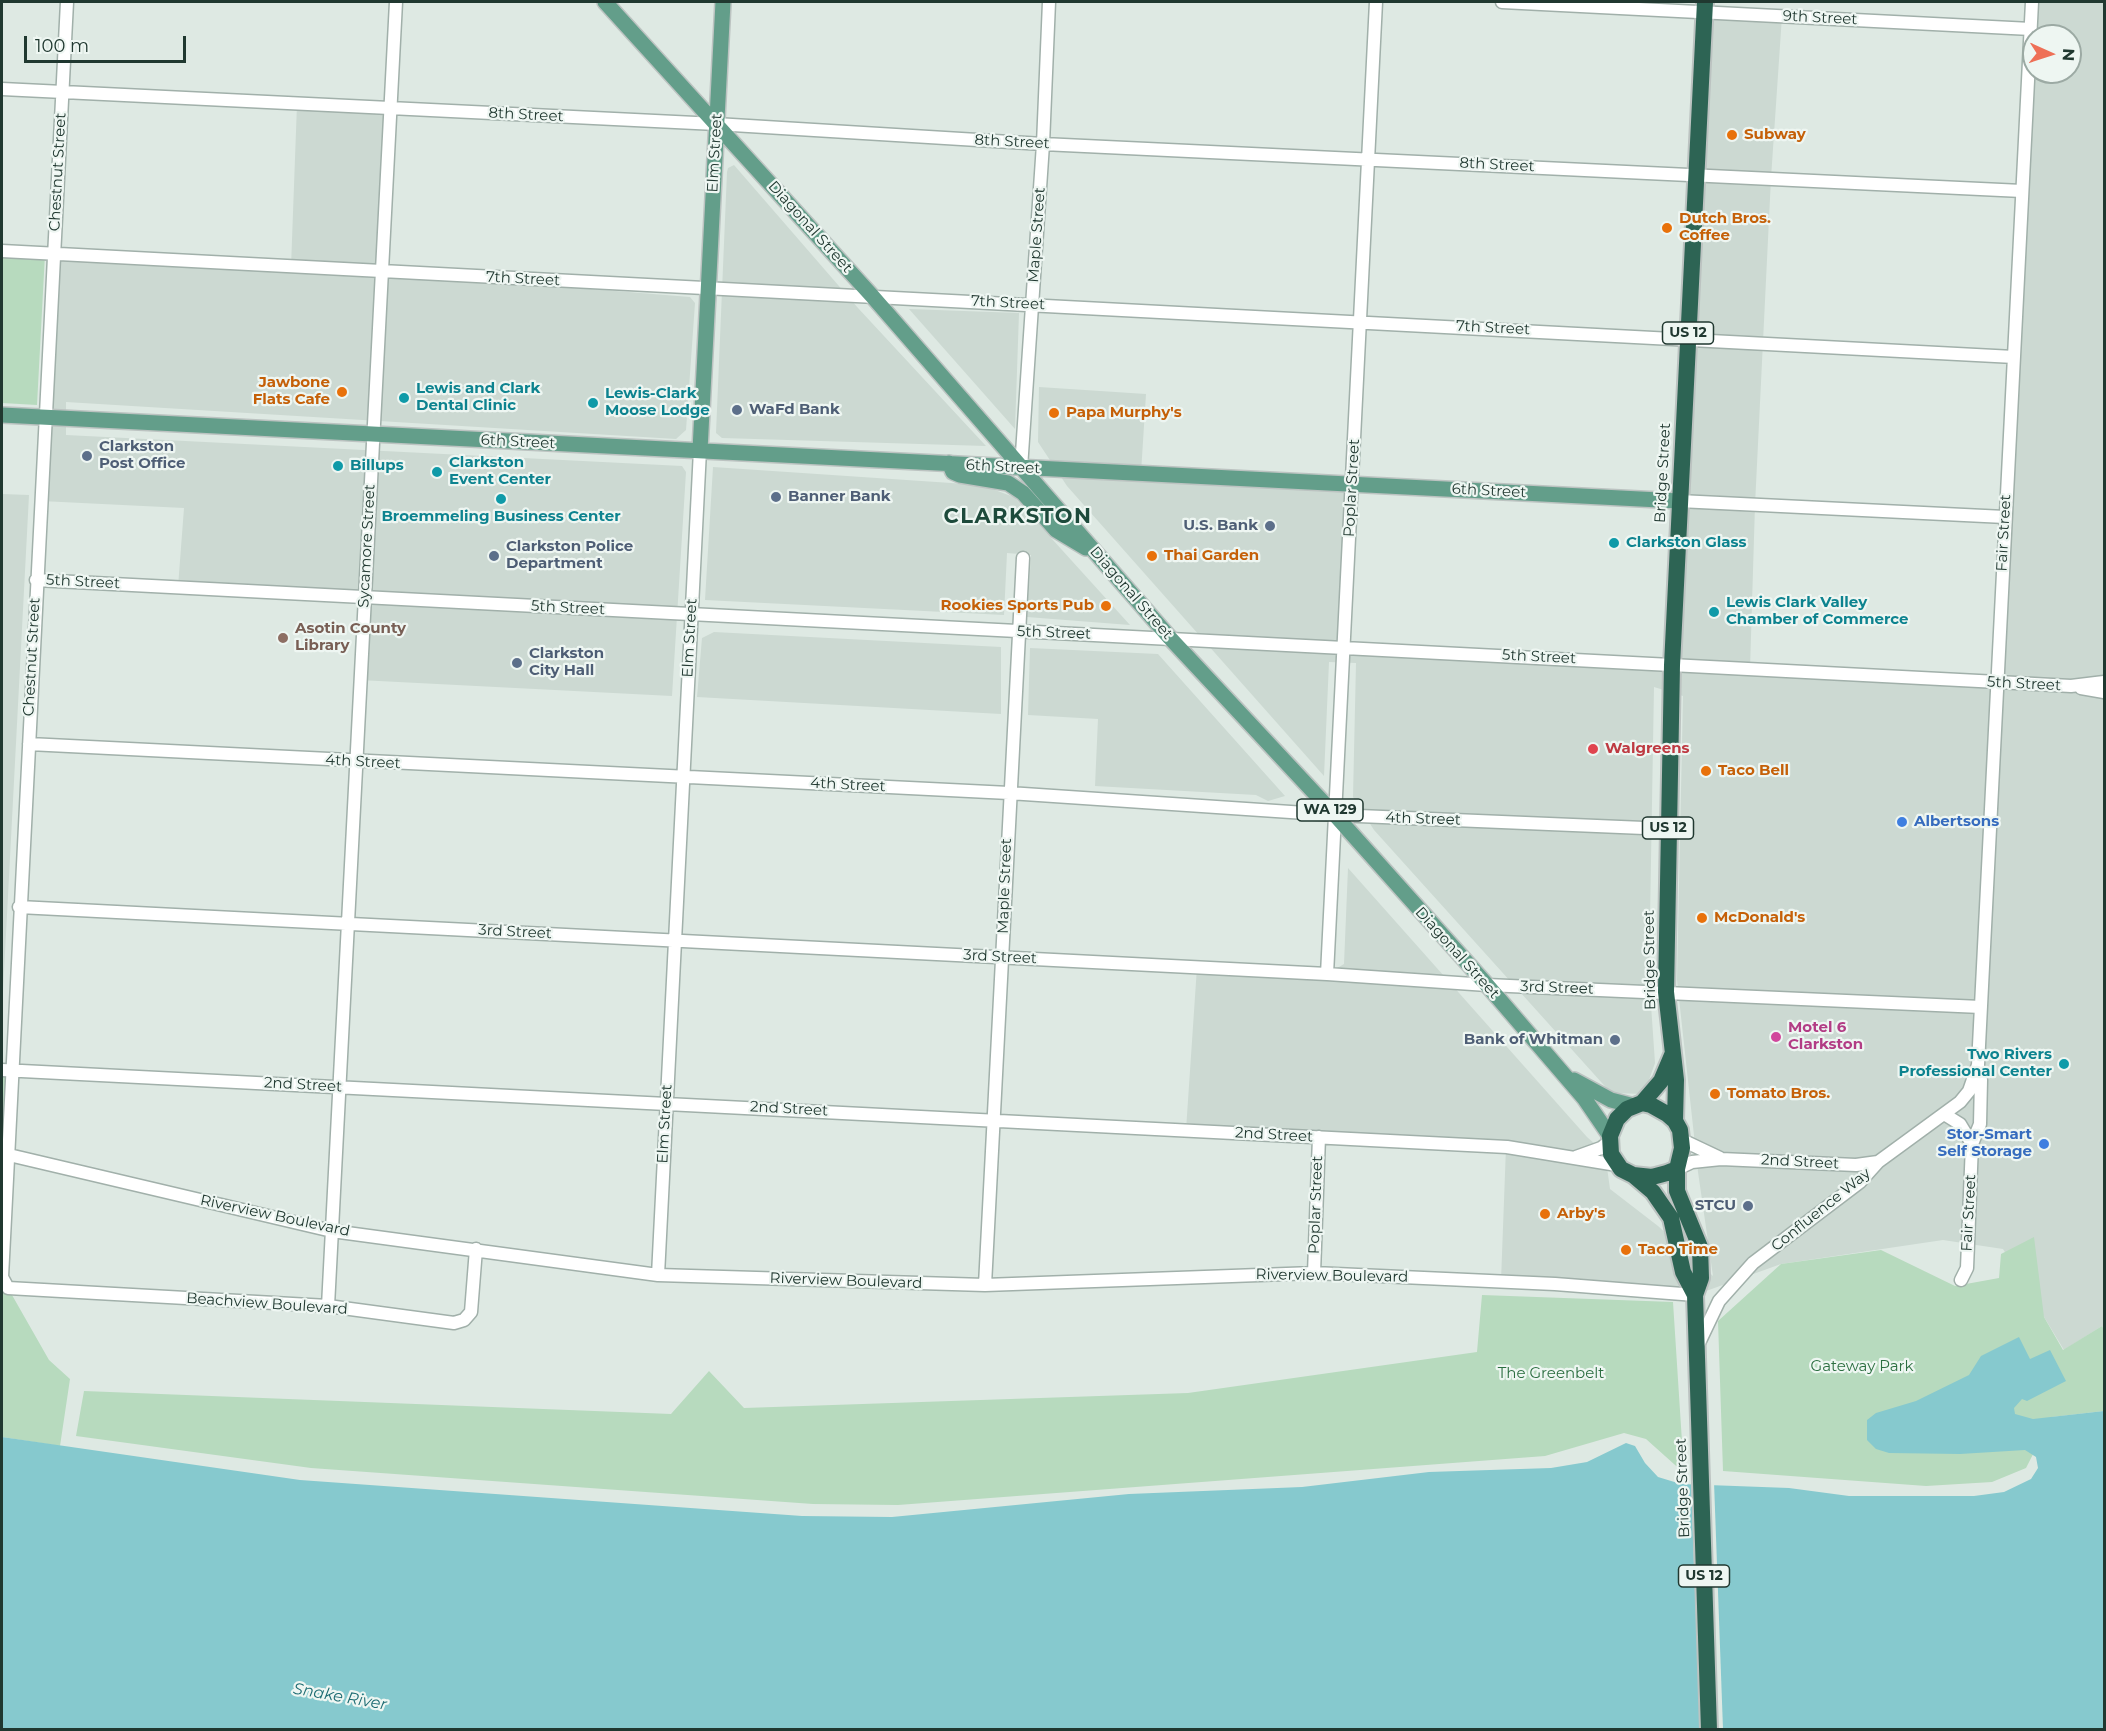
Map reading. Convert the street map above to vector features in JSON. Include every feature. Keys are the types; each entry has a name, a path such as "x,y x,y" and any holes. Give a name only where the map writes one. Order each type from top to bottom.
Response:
{"highway":[{"name":"Bridge Street","path":"1676,1121 1676,1080 1666,992 1672,665 1705,7"},
{"name":"Bridge Street","path":"1638,1104 1661,1081 1672,1054"},
{"path":"1638,1104 1659,1108 1676,1121"},
{"name":"US 12","path":"1610,1139 1617,1119 1638,1104"},
{"name":"US 12","path":"1676,1121 1682,1140 1677,1169"},
{"path":"1610,1139 1611,1154 1617,1165"},
{"name":"US 12","path":"1617,1165 1633,1175"},
{"name":"Bridge Street","path":"1677,1169 1677,1191 1700,1247 1701,1278 1695,1294 1696,1349 1709,1723"},
{"path":"1633,1175 1652,1177 1677,1169"},
{"name":"Bridge Street","path":"1633,1175 1653,1192 1671,1218 1683,1272 1695,1294"}],"main road":[{"name":"Diagonal Street","path":"605,2 873,297 1170,638 1335,815 1487,985 1584,1098 1610,1139"},
{"name":"Elm Street","path":"700,450 723,2"},
{"name":"6th Street","path":"2,415 1679,501"},
{"name":"WA 129","path":"949,464 953,472 960,475 1008,483 1023,493 1056,530 1099,556"},
{"name":"Diagonal Street","path":"1564,1074 1611,1100 1638,1104"}],"street":[{"name":"Chestnut Street","path":"2,1277 9,1155 7,1070 29,744 67,2"},
{"name":"Sycamore Street","path":"328,1306 396,2"},
{"name":"Maple Street","path":"1021,468 1043,144 1049,2"},
{"name":"Poplar Street","path":"1327,974 1376,2"},
{"name":"9th Street","path":"1502,2 1705,7 2022,28"},
{"name":"Fair Street","path":"2031,24 2032,2"},
{"name":"Fair Street","path":"1969,1091 1978,1065 2028,84"},
{"name":"8th Street","path":"2,89 716,124 1043,144 2022,191"},
{"name":"7th Street","path":"2,251 2014,357"},
{"name":"Elm Street","path":"658,1275 700,450"},
{"name":"6th Street","path":"1679,501 2005,517"},
{"name":"Maple Street","path":"985,1285 1023,558"},
{"name":"5th Street","path":"36,580 1998,682 2071,686 2104,692"},
{"name":"5th Street","path":"2071,686 2104,682"},
{"name":"4th Street","path":"29,744 1009,793 1335,815 1668,829"},
{"name":"3rd Street","path":"19,907 1327,974 1487,985 1981,1007"},
{"name":"Fair Street","path":"1961,1280 1967,1268 1972,1144 1980,1124 1982,1080 1978,1065"},
{"name":"2nd Street","path":"7,1070 666,1102 1521,1148 1617,1165"},
{"name":"Confluence Way","path":"1696,1349 1719,1301 1753,1263 1860,1182 1878,1162 1960,1102 1969,1091"},
{"path":"1944,1114 1960,1124 1972,1144"},
{"name":"Poplar Street","path":"1314,1273 1319,1137"},
{"path":"1575,1158 1601,1148 1610,1139"},
{"name":"2nd Street","path":"1682,1140 1721,1159"},
{"name":"Riverview Boulevard","path":"9,1155 332,1231 658,1275 985,1285 1314,1273 1556,1284 1695,1294"},
{"name":"2nd Street","path":"1677,1169 1692,1162 1721,1159 1856,1165 1878,1162"},
{"name":"Beachview Boulevard","path":"2,1277 8,1288 328,1306 454,1323 464,1320 471,1312 476,1249"}],"shaded area":[{"path":"2032,2 2104,2 2104,1330 2102,1326 2064,1350 2003,1249 1943,1240 1781,1264 1695,1295 1501,1281 1506,1147 1186,1130 1197,967 1327,974 1344,964 1348,868 1587,1137 1605,1153 1610,1189 1658,1226 1713,1276 1698,1172 1677,980 1683,696 1654,687 1649,976 1655,1063 1644,1094 1611,1093 1374,830 1353,797 1356,663 1329,662 1324,776 1067,486 1038,442 1039,387 1146,394 1141,473 1352,484 1345,646 1672,665 1704,12 1782,16 1771,178 1755,505 1750,669 1998,682 2028,84 2082,84 2082,24 2031,24"},
{"path":"297,104 390,109 381,272 690,297 695,303 686,430 676,439 66,402 66,435 682,466 686,472 672,696 359,680 364,597 178,587 184,508 41,501 54,254 291,267"},
{"path":"734,165 858,308 986,446 722,438 716,433 727,172 728,168"},
{"path":"909,309 1019,313 1015,429"},
{"path":"713,467 981,485 1014,497 1130,625 1027,617 1031,555 1007,553 1004,615 705,600"},
{"path":"2,494 29,495 2,1010"},
{"path":"714,632 1001,647 1001,714 697,697 702,638"},
{"path":"1030,648 1158,654 1285,796 1268,801 1256,795 1095,786 1098,719 1028,715"}],"green space":[{"path":"2,251 45,254 37,405 2,403"},
{"path":"2,1070 12,1071 8,1288 49,1360 70,1379 60,1446 2,1437"},
{"name":"Gateway Park","path":"2034,1237 2044,1317 2063,1350 2102,1326 2104,1330 2104,1411 2052,1417 2026,1468 1992,1482 1926,1486 1723,1471 1718,1321 1781,1264 1881,1250 1955,1286 1999,1278 2001,1254"},
{"name":"The Greenbelt","path":"1482,1295 1673,1302 1684,1473 1646,1439 1624,1433 1545,1456 898,1505 813,1504 311,1468 76,1436 84,1391 671,1414 709,1371 744,1408 1188,1393 1477,1352"}],"water":[{"name":"Snake River","path":"2019,1337 2030,1359 2050,1350 2066,1381 2027,1401 2022,1399 2014,1408 2015,1414 2033,1419 2104,1411 2104,1729 2,1730 2,1437 300,1480 802,1516 892,1517 1129,1494 1302,1487 1429,1472 1551,1468 1587,1462 1626,1443 1635,1446 1645,1463 1658,1477 1681,1484 1789,1488 1849,1496 1974,1496 2004,1492 2031,1479 2038,1468 2036,1457 2025,1450 1960,1454 1889,1453 1876,1449 1867,1440 1867,1420 1876,1413 1916,1401 1969,1375 1981,1356"}],"pier":[{"path":"1691,1482 1714,1482 1723,1729 1700,1729"}],"place":[{"name":"Subway","path":"1732,135"},
{"name":"Dutch Bros. Coffee","path":"1667,228"},
{"name":"Jawbone Flats Cafe","path":"342,392"},
{"name":"Lewis and Clark Dental Clinic","path":"404,398"},
{"name":"Lewis-Clark Moose Lodge","path":"593,403"},
{"name":"WaFd Bank","path":"737,410"},
{"name":"Papa Murphy's","path":"1054,413"},
{"name":"Clarkston Post Office","path":"87,456"},
{"name":"Billups","path":"338,466"},
{"name":"Clarkston Event Center","path":"437,472"},
{"name":"Banner Bank","path":"776,497"},
{"name":"Broemmeling Business Center","path":"501,499"},
{"name":"U.S. Bank","path":"1270,526"},
{"name":"Clarkston Glass","path":"1614,543"},
{"name":"Clarkston Police Department","path":"494,556"},
{"name":"Thai Garden","path":"1152,556"},
{"name":"Rookies Sports Pub","path":"1106,606"},
{"name":"Lewis Clark Valley Chamber of Commerce","path":"1714,612"},
{"name":"Asotin County Library","path":"283,638"},
{"name":"Clarkston City Hall","path":"517,663"},
{"name":"Walgreens","path":"1593,749"},
{"name":"Taco Bell","path":"1706,771"},
{"name":"Albertsons","path":"1902,822"},
{"name":"McDonald's","path":"1702,918"},
{"name":"Motel 6 Clarkston","path":"1776,1037"},
{"name":"Bank of Whitman","path":"1615,1040"},
{"name":"Two Rivers Professional Center","path":"2064,1064"},
{"name":"Tomato Bros.","path":"1715,1094"},
{"name":"Stor-Smart Self Storage","path":"2044,1144"},
{"name":"STCU","path":"1748,1206"},
{"name":"Arby's","path":"1545,1214"},
{"name":"Taco Time","path":"1626,1250"}],"district":[{"name":"CLARKSTON","path":"1018,517"}]}
